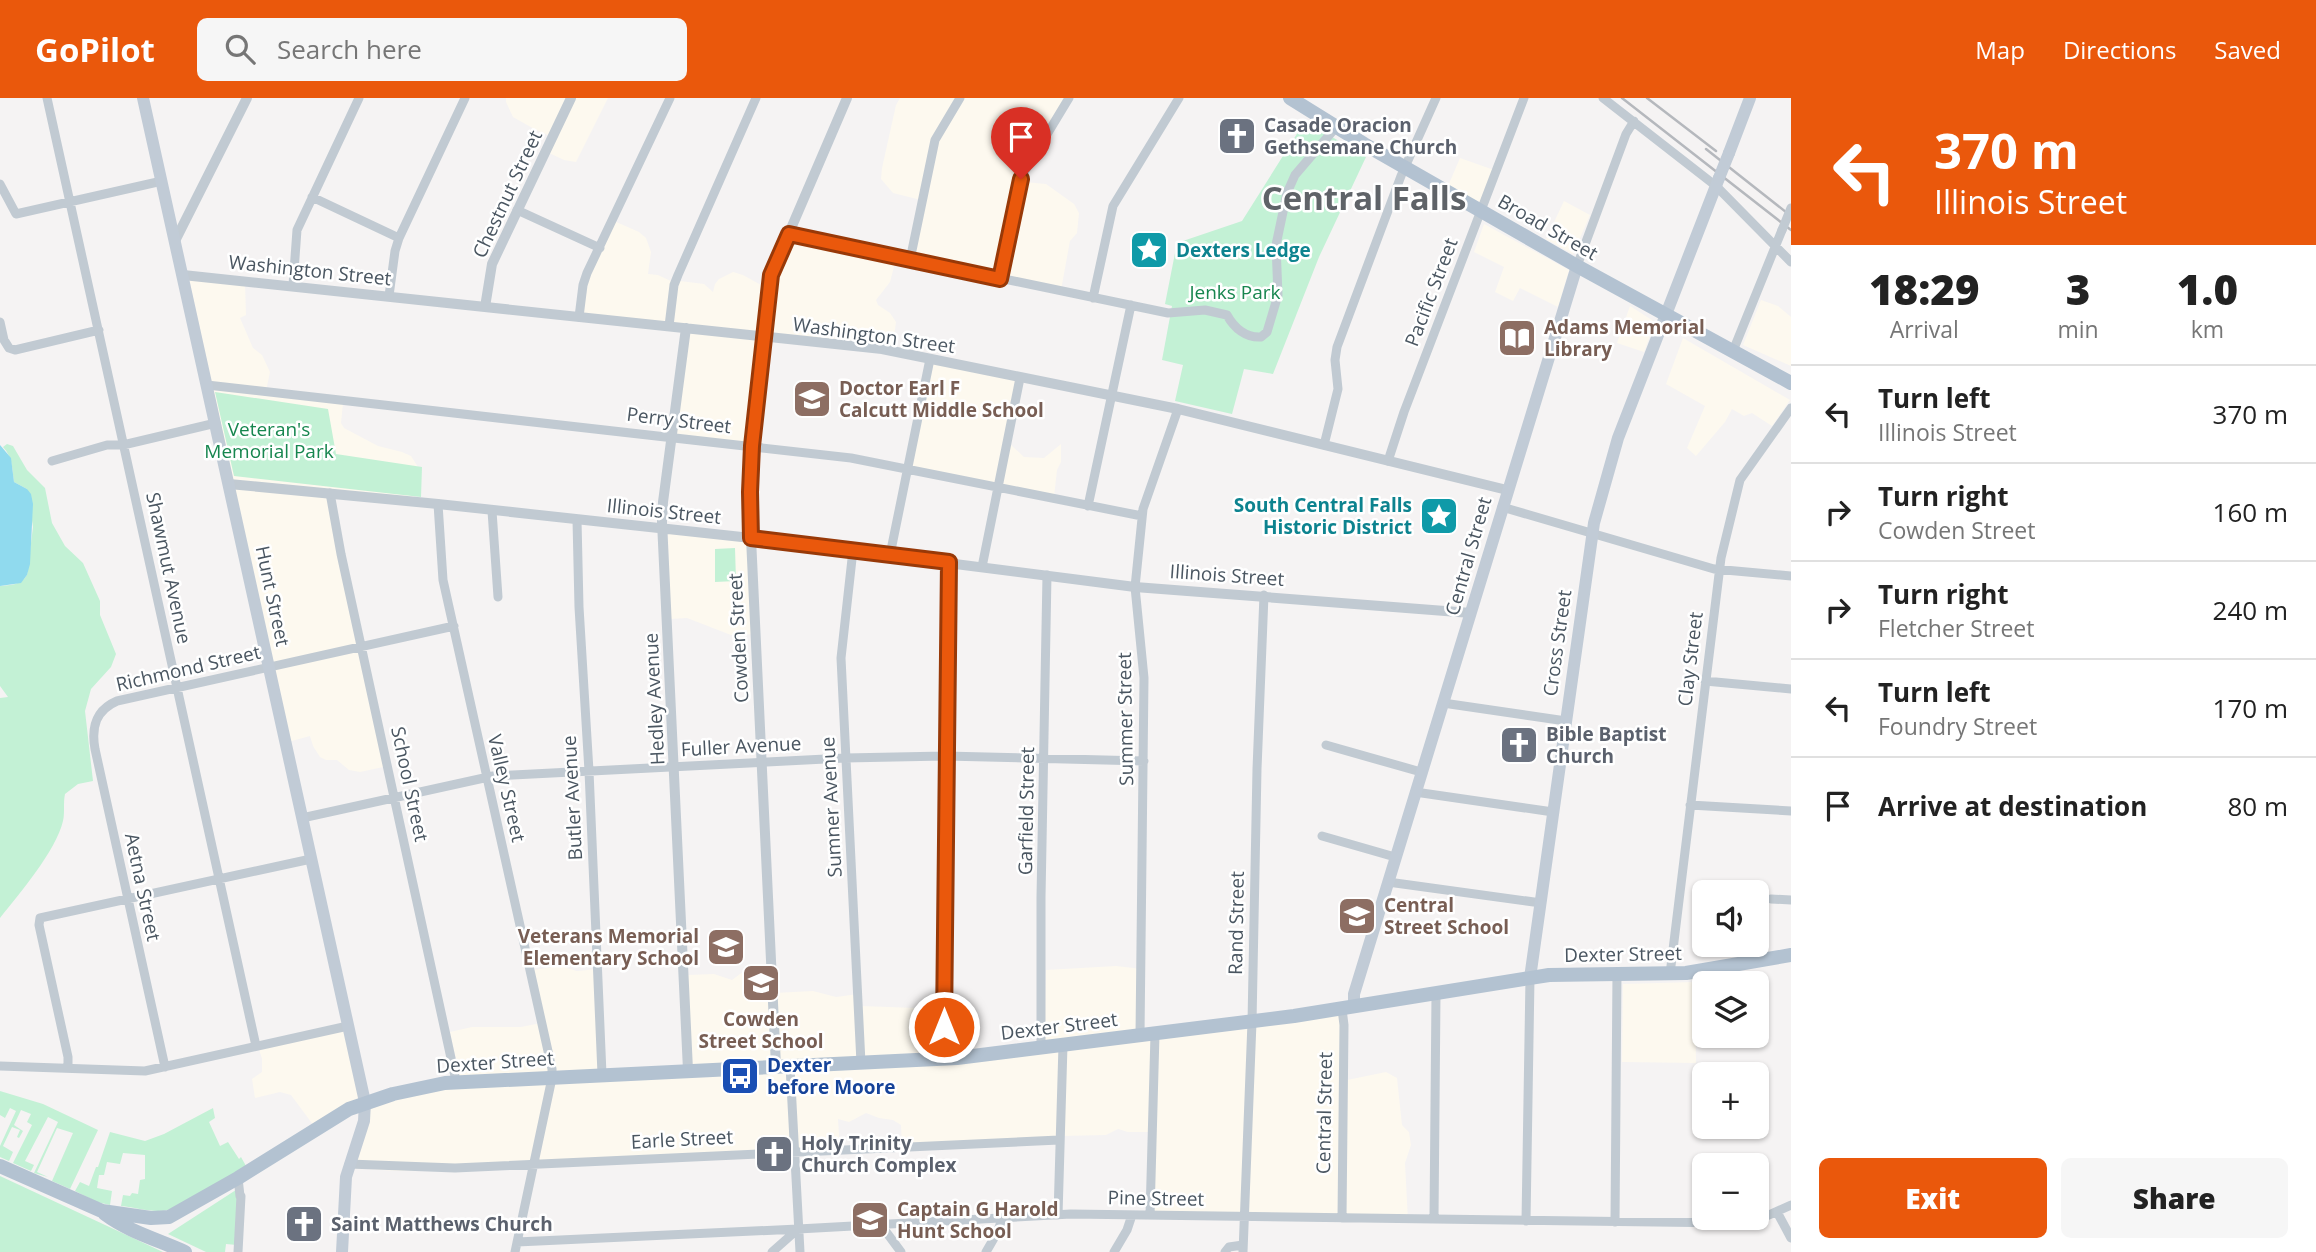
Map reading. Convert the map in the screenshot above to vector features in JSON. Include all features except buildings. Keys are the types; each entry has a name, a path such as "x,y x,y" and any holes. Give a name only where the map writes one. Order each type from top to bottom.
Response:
{"main road":[{"name":"Hunt Street","path":"143,98 365,1102"},
{"name":"Broad Street","path":"1290,98 1577,266 1791,383"},
{"name":"Cross Street","path":"1530,978 1592,532 1618,438 1750,98"},
{"name":"Central Street","path":"1348,1008 1577,266"},
{"name":"Dexter Street","path":"150,1218 176,1215 349,1109 393,1094 456,1081 944,1059 1252,1022 1564,973 1670,974 1718,969 1791,955"},
{"path":"342,1252 346,1177 364,1121 365,1102"},
{"path":"0,1166 102,1211 161,1244 180,1250"},
{"path":"102,1211 150,1218 157,1229 180,1250"}],"street":[{"name":"Shawmut Avenue","path":"47,98 256,1046"},
{"path":"175,241 247,98"},
{"path":"293,285 297,230 359,98"},
{"path":"389,296 399,238 465,98"},
{"name":"Chestnut Street","path":"485,307 492,264 571,98"},
{"path":"579,317 583,285 670,98"},
{"path":"669,326 674,285 757,98"},
{"name":"Cowden Street","path":"783,1066 760,762 751,538 752,446 771,275 847,98"},
{"path":"910,260 935,140 960,98"},
{"path":"1000,279 1023,173 1069,98"},
{"path":"1093,298 1112,206 1179,98"},
{"path":"1324,444 1338,389 1335,360 1337,346 1405,167 1436,98"},
{"name":"Pacific Street","path":"1388,461 1404,412 1524,98"},
{"path":"1603,98 1717,182 1791,262"},
{"name":"Central Street","path":"1577,266 1626,134 1634,121"},
{"path":"789,234 1168,313 1213,312 1227,315 1234,326 1248,336 1261,337 1265,335 1278,295 1276,245 1283,203 1295,175 1337,126"},
{"path":"0,184 16,214 162,181"},
{"path":"312,197 399,238"},
{"path":"1733,351 1791,208"},
{"path":"517,210 600,248"},
{"name":"Washington Street","path":"183,275 874,348 1178,409 1507,490"},
{"path":"1088,506 1131,305"},
{"path":"0,322 4,340 9,348 15,350 99,331"},
{"name":"Hedley Avenue","path":"686,328 663,502 663,529 688,1070"},
{"path":"890,555 930,359"},
{"path":"982,567 1020,378"},
{"name":"Perry Street","path":"207,385 851,458 1142,516"},
{"name":"Clay Street","path":"1670,974 1719,570 1740,480 1791,408"},
{"name":"Summer Street","path":"1140,1035 1144,664 1135,587 1142,516 1178,409"},
{"path":"52,461 107,446 123,445 216,423"},
{"name":"Illinois Street","path":"229,484 751,538 1135,587 1471,613"},
{"name":"School Street","path":"330,493 456,1081"},
{"name":"Valley Street","path":"438,504 443,580 552,1078"},
{"path":"1502,507 1719,570 1791,576"},
{"path":"492,511 498,597"},
{"name":"Butler Avenue","path":"577,520 602,1074"},
{"name":"Sumner Avenue","path":"853,550 842,642 845,758 861,1063"},
{"path":"944,1059 949,562"},
{"name":"Garfield Street","path":"1041,1048 1047,575"},
{"name":"Rand Street","path":"1243,1249 1264,595"},
{"name":"Richmond Street","path":"99,716 117,701 454,626"},
{"path":"1705,681 1791,690"},
{"path":"1443,703 1566,720"},
{"name":"Aetna Street","path":"99,716 92,735 165,1067"},
{"path":"1326,745 1421,772"},
{"name":"Fuller Avenue","path":"302,818 487,777 845,758 1045,757 1144,761"},
{"path":"1415,792 1553,812"},
{"path":"1690,805 1791,811"},
{"path":"1322,836 1395,858"},
{"path":"68,1068 68,1057 39,925 40,918 311,859"},
{"path":"1388,882 1541,903"},
{"path":"1771,899 1791,900"},
{"path":"1615,1222 1617,973"},
{"name":"Cross Street","path":"1526,1221 1530,978"},
{"path":"1434,1219 1436,994"},
{"name":"Central Street","path":"1342,1218 1345,1024 1348,1008"},
{"path":"0,1066 145,1071 348,1026"},
{"path":"1150,1215 1156,1034"},
{"path":"1058,1215 1063,1045"},
{"path":"783,1066 794,1152 800,1252"},
{"path":"515,1252 552,1078"},
{"name":"Earle Street","path":"349,1164 455,1168 1059,1140"},
{"path":"238,1178 241,1196 238,1252"},
{"name":"Pine Street","path":"517,1241 1058,1215 1731,1223 1760,1219 1791,1205"},
{"path":"1777,1212 1791,1238"},
{"path":"1114,1252 1132,1215"},
{"path":"986,1252 1002,1219"},
{"path":"881,1225 901,1252"},
{"path":"772,1252 798,1229"},
{"path":"1225,1252 1229,1247 1243,1249"}],"shaded area":[{"path":"506,98 608,98 576,162 547,152 553,137 513,117"},
{"path":"900,98 1073,98 1024,178 1025,182 1046,184 1074,204 1079,213 1077,233 1070,241 1061,290 912,260 921,200 893,193 881,179 896,105"},
{"path":"1460,158 1494,170 1481,203 1448,186"},
{"path":"1564,201 1590,215 1573,254 1546,239"},
{"path":"614,221 646,238 651,252 648,274 658,275 675,283 680,281 704,284 713,292 719,279 733,272 771,287 792,238 896,259 890,282 876,300 896,322 892,351 767,336 752,448 676,440 689,329 582,317 589,278"},
{"path":"1484,224 1569,270 1558,307 1520,288 1513,301 1495,292 1504,267 1474,252"},
{"path":"189,278 245,283 246,315 240,318 253,348 262,355 270,372 266,391 343,403 341,423 344,428 378,446 411,456 418,467 413,502 332,496 388,766 360,772 349,770 337,760 320,757 310,736 288,742"},
{"path":"1761,300 1778,306 1791,317 1791,366 1743,345"},
{"path":"1630,306 1655,322 1644,352 1617,343"},
{"path":"1683,338 1790,400 1772,426 1752,413 1744,416 1732,409 1725,422 1696,456 1687,448 1705,406 1666,384"},
{"path":"934,361 1023,378 1010,444 1024,457 1044,458 1061,444 1061,462 1057,470 1054,497 911,470"},
{"path":"668,533 753,542 754,634 731,635 687,618 670,619"},
{"path":"560,966 577,971 598,969 604,1072 688,1074 688,975 714,974 732,980 744,971 772,970 774,993 813,991 836,997 858,994 860,1006 945,1009 946,1057 1044,1049 1046,970 1116,966 1142,969 1143,1036 1345,1012 1347,1080 1386,1072 1397,1078 1402,1125 1409,1132 1411,1145 1405,1163 1408,1221 1154,1217 1153,1132 1128,1132 1118,1129 1106,1135 902,1148 901,1125 893,1120 866,1113 849,1122 838,1119 840,1150 462,1171 397,1171 352,1168 364,1107 317,1130 291,1095 280,1092 255,1098 252,1079 262,1072 259,1049 350,1029 365,1104 461,1082 450,1032 472,1027 521,1027 541,1023 534,970"},
{"path":"1692,982 1692,1048 1696,1048 1696,1062 1622,1062 1623,984"}],"green space":[{"name":"Jenks Park","path":"1305,121 1366,157 1319,257 1273,374 1244,369 1232,414 1175,401 1183,365 1162,360 1172,306 1165,304 1177,243 1242,221"},
{"name":"Veteran's Memorial Park","path":"215,392 328,409 336,454 422,467 421,497 234,476"},
{"path":"7,444 13,446 27,470 45,488 52,523 65,546 83,563 100,601 100,615 116,654 111,667 91,689 85,711 93,781 78,784 65,794 63,821 53,845 36,872 0,918 0,698 8,697 0,686 0,586 19,583 27,575 33,527 27,489 14,482 10,459 3,447"},
{"path":"735,548 736,581 715,582 715,549"},
{"path":"0,1091 43,1104 98,1130 70,1189 52,1181 73,1133 57,1128 37,1172 48,1177 34,1173 58,1122 48,1117 25,1161 34,1165 31,1171 13,1163 32,1125 27,1122 31,1114 21,1110 14,1125 23,1131 19,1138 17,1137 20,1130 12,1127 3,1146 13,1152 9,1161 0,1157 0,1146 16,1111 10,1108 5,1118 0,1115"},
{"path":"213,1108 215,1118 209,1122 220,1146 228,1142 246,1166 204,1194 169,1210 153,1211 121,1206 123,1195 138,1194 140,1180 145,1179 145,1155 123,1153 120,1164 107,1162 104,1175 99,1175 97,1188 112,1191 110,1205 75,1191 80,1182 89,1186 110,1132 145,1141"},
{"path":"0,1176 163,1252 0,1252"},
{"path":"239,1188 237,1245 226,1244 225,1252 206,1252 168,1234"}],"water":[{"path":"0,445 11,458 14,482 27,489 33,504 27,575 21,583 0,586"}],"railway":[{"path":"1622,98 1791,230"},
{"path":"1647,98 1716,151"},
{"path":"1706,149 1791,216"}],"place":[{"name":"Casade Oracion Gethsemane Church","path":"1237,136"},
{"name":"Dexters Ledge","path":"1149,250"},
{"name":"Adams Memorial Library","path":"1517,338"},
{"name":"Doctor Earl F Calcutt Middle School","path":"812,399"},
{"name":"South Central Falls Historic District","path":"1439,516"},
{"name":"Bible Baptist Church","path":"1519,745"},
{"name":"Central Street School","path":"1357,916"},
{"name":"Veterans Memorial Elementary School","path":"726,947"},
{"name":"Cowden Street School","path":"761,983"},
{"name":"Dexter before Moore","path":"740,1076"},
{"name":"Holy Trinity Church Complex","path":"774,1154"},
{"name":"Captain G Harold Hunt School","path":"870,1220"},
{"name":"Saint Matthews Church","path":"304,1224"}],"district":[{"name":"Central Falls","path":"1364,197"}],"route":[{"path":"944,1027 949,562 751,538 752,446 771,275 789,234 1000,279 1021,179"}]}
